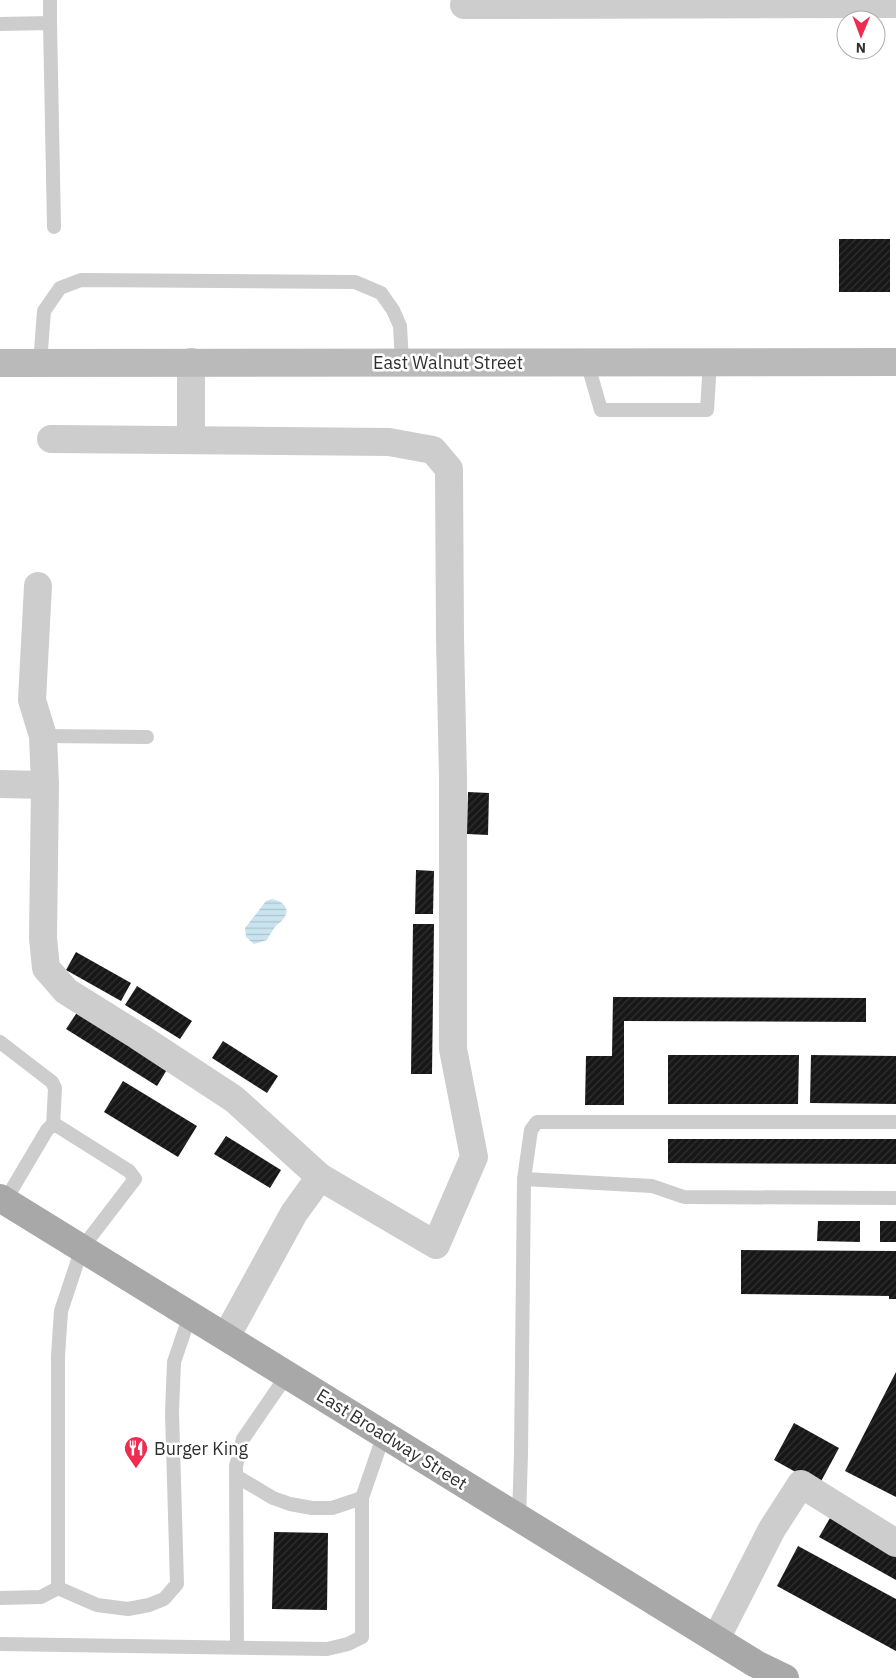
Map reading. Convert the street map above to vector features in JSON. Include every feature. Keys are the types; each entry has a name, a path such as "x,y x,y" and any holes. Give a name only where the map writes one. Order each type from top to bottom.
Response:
{"main road":[{"name":"East Broadway Street","path":"2,1199 716,1640 756,1664 785,1678"}],"street":[{"path":"464,5 547,2 896,4"},
{"path":"191,362 191,440"},
{"name":"East Walnut Street","path":"0,363 896,362"},
{"path":"38,586 32,700 43,736 45,785 43,938 46,968 66,991 234,1099 320,1177 436,1246 474,1158 453,1049 453,778 449,469 433,450 389,442 51,439"},
{"path":"0,784 45,785"},
{"path":"226,1337 294,1213 320,1177"},
{"path":"716,1640 772,1529 801,1484 896,1543"}],"lane":[{"path":"50,0 54,227"},
{"path":"0,24 50,23"},
{"path":"40,363 44,311 60,288 81,280 355,282 381,293 394,310 400,326 402,362"},
{"path":"587,362 600,410 707,410 710,362"},
{"path":"43,736 147,737"},
{"path":"0,1042 52,1082 55,1088 53,1126"},
{"path":"519,1518 524,1179 531,1130 537,1122 896,1122"},
{"path":"2,1199 47,1130 56,1125 129,1171 135,1179 82,1248 61,1311 58,1356 58,1588"},
{"path":"524,1179 652,1186 684,1197 896,1198"},
{"path":"58,1588 97,1605 128,1608 149,1605 164,1599 177,1584 172,1402 174,1362 190,1315"},
{"path":"237,1648 236,1466 243,1439 287,1375"},
{"path":"0,1644 327,1649 348,1644 362,1637 362,1498 384,1434"},
{"path":"236,1476 273,1498 290,1504 312,1508 332,1508 362,1498"},
{"path":"0,1598 41,1597 58,1588"}],"water":[{"path":"272,899 284,905 286,914 267,940 254,944 246,937 245,928 266,901"}],"building":[{"path":"839,239 890,239 890,292 839,292"},
{"path":"468,792 489,793 488,835 467,834"},
{"path":"416,870 434,871 433,914 415,914"},
{"path":"413,924 434,924 432,1074 411,1074"},
{"path":"76,952 131,983 121,1001 66,970"},
{"path":"137,986 192,1021 180,1039 125,1005"},
{"path":"613,997 866,998 866,1022 624,1021 624,1105 585,1105 586,1056 612,1056"},
{"path":"78,1011 168,1068 157,1086 66,1029"},
{"path":"223,1041 278,1076 267,1093 212,1058"},
{"path":"668,1055 799,1055 798,1104 668,1104"},
{"path":"811,1055 896,1056 896,1104 810,1103"},
{"path":"123,1081 197,1126 178,1157 104,1112"},
{"path":"226,1136 281,1170 270,1188 214,1154"},
{"path":"668,1139 896,1139 896,1164 668,1163"},
{"path":"818,1221 860,1221 860,1242 817,1241"},
{"path":"880,1221 896,1221 896,1242 880,1242"},
{"path":"741,1250 896,1251 896,1299 889,1299 889,1296 741,1294"},
{"path":"896,1372 896,1497 845,1471"},
{"path":"794,1423 839,1448 819,1485 774,1460"},
{"path":"830,1518 896,1556 896,1580 819,1537"},
{"path":"274,1532 328,1533 327,1610 272,1609"},
{"path":"798,1546 896,1599 896,1651 777,1586"}],"place":[{"name":"Burger King","path":"136,1469"}]}
